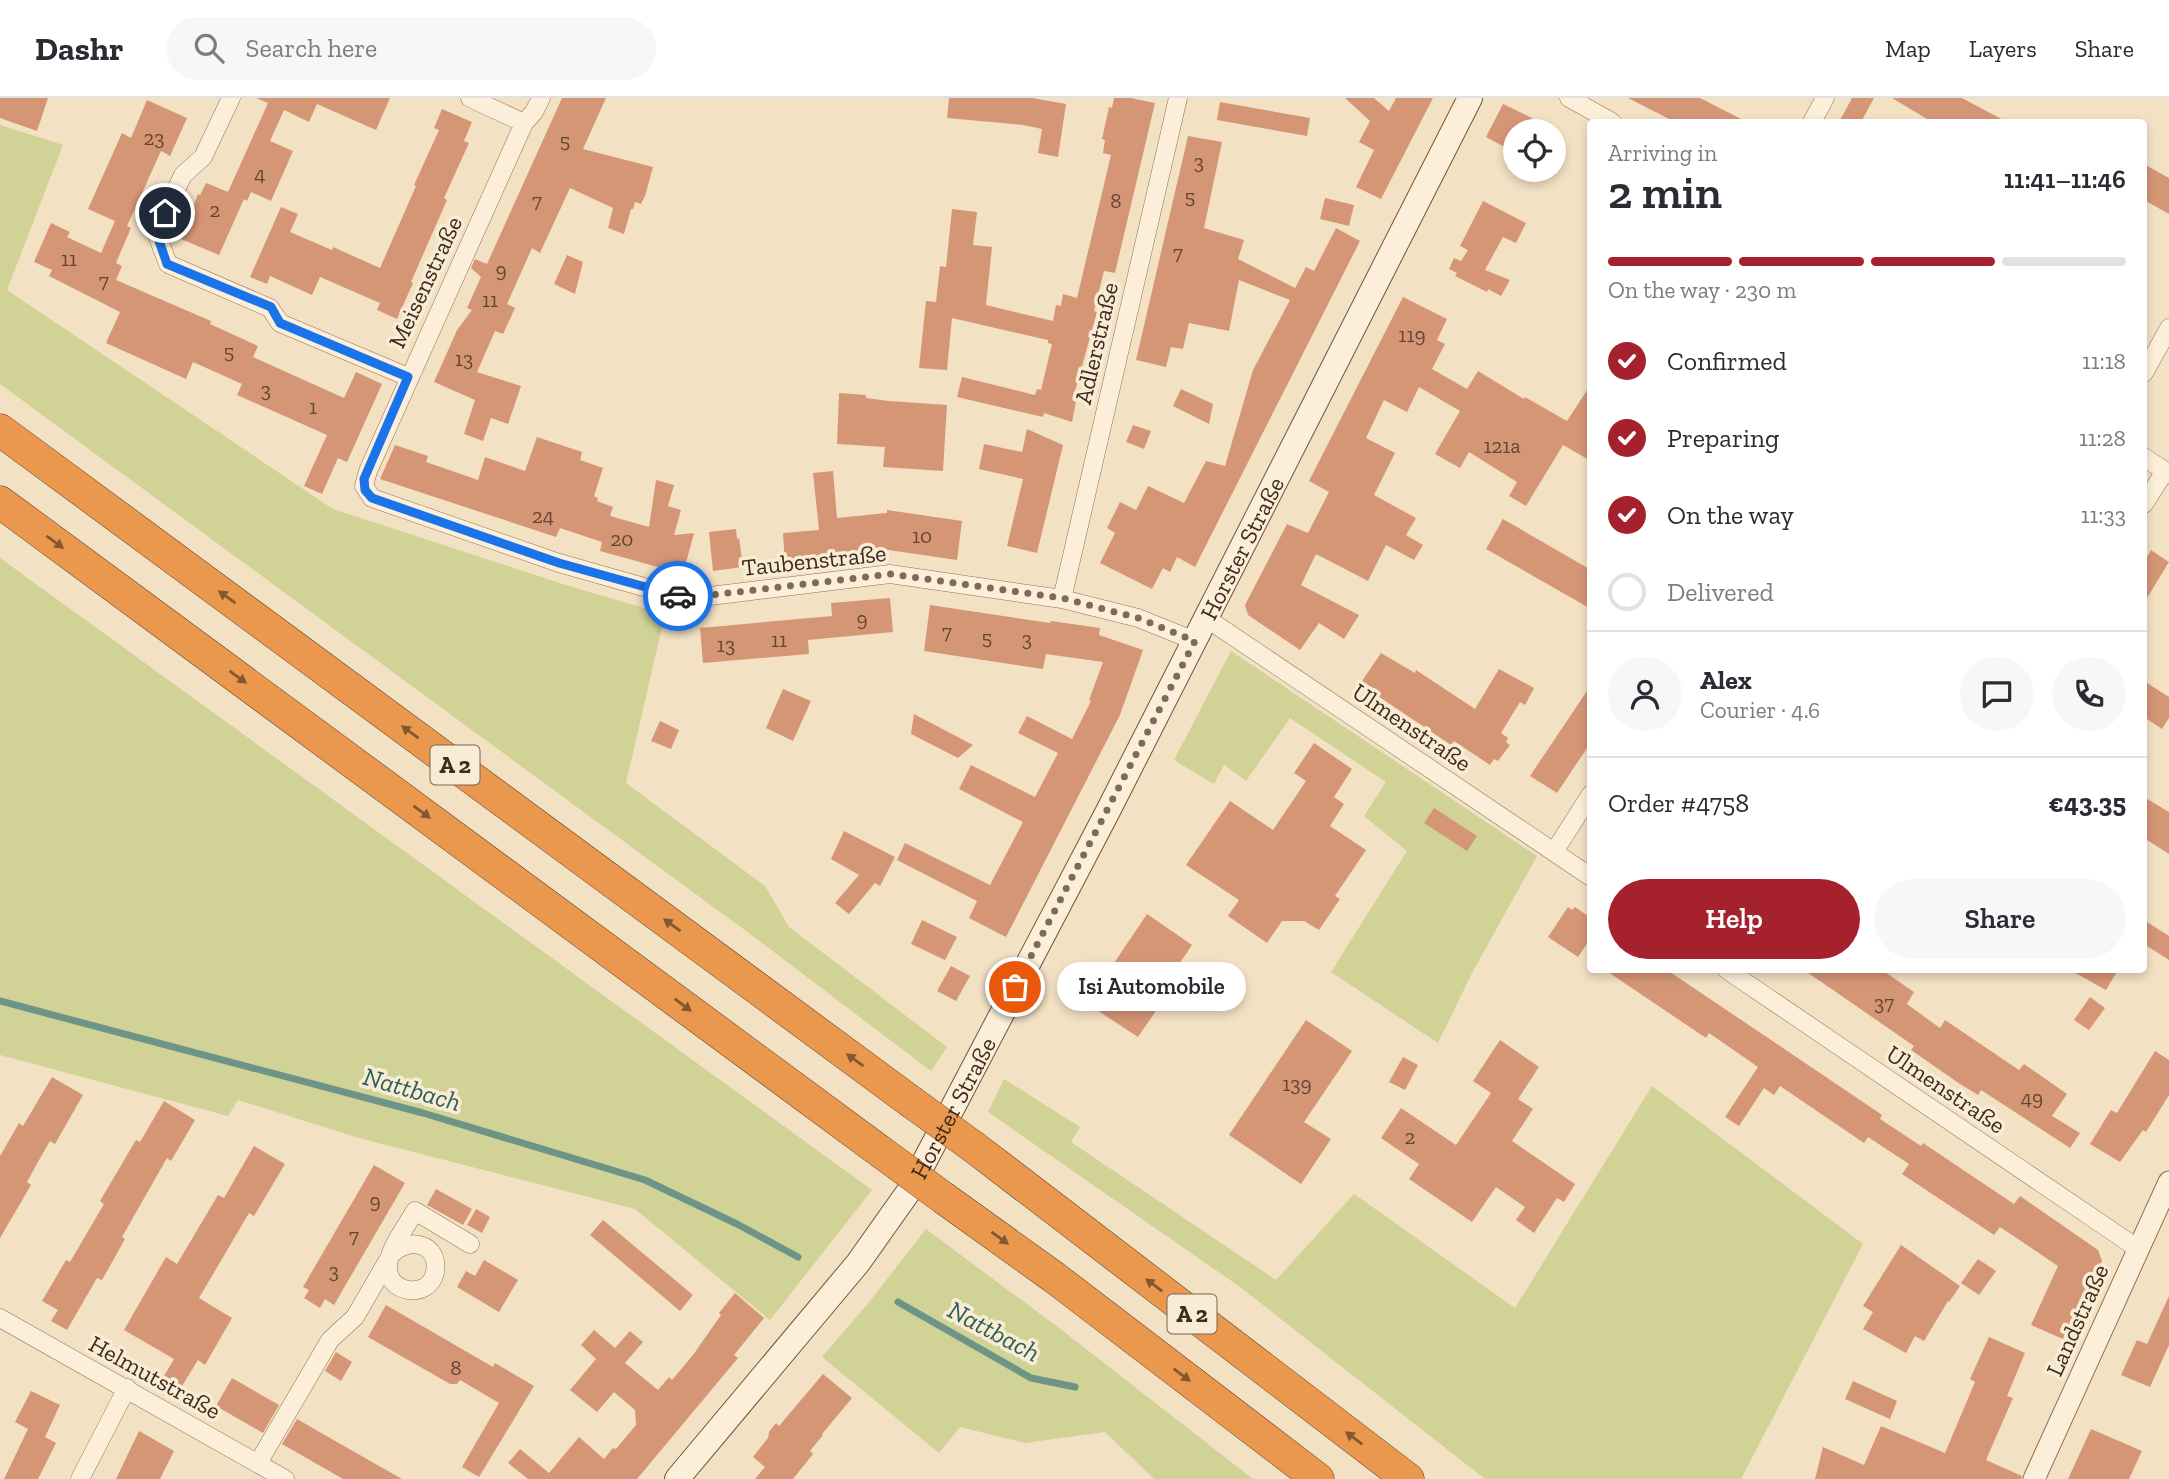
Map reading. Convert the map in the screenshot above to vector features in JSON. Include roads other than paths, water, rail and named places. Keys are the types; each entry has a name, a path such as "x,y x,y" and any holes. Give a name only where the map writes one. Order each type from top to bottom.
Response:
{"highway":[{"name":"A 2","path":"0,430 975,1148 1408,1479"},
{"name":"A 2","path":"0,502 880,1152 1055,1278 1318,1479"}],"main road":[{"name":"Horster Straße","path":"677,1479 858,1263 909,1191 1200,630 1470,98"}],"street":[{"path":"231,98 203,157 183,175 156,232 167,264 271,307 280,323 408,377"},
{"path":"470,98 524,123"},
{"name":"Meisenstraße","path":"365,490 364,479 408,377 524,123 541,98"},
{"name":"Adlerstraße","path":"1062,598 1178,98"},
{"path":"1569,98 1607,119"},
{"path":"1814,119 1825,98"},
{"path":"2147,368 2169,328"},
{"path":"2147,459 2167,472 2147,500"},
{"name":"Taubenstraße","path":"365,490 379,502 520,550 686,598 891,574 1062,598 1138,618 1200,630"},
{"name":"Ulmenstraße","path":"1200,630 1587,874"},
{"path":"1554,852 1587,800"},
{"name":"Ulmenstraße","path":"1731,973 2137,1248"},
{"name":"Landstraße","path":"2034,1479 2137,1248 2167,1191"},
{"path":"258,1463 330,1340 355,1317 415,1211 470,1244"},
{"name":"Helmutstraße","path":"0,1318 285,1479"},
{"path":"80,1479 127,1388"}],"waterway":[{"name":"Nattbach","path":"0,1001 423,1113 645,1180 798,1257"},
{"name":"Nattbach","path":"898,1302 1031,1378 1075,1387"}],"place":[{"name":"Isi Automobile","path":"1015,987"}]}
